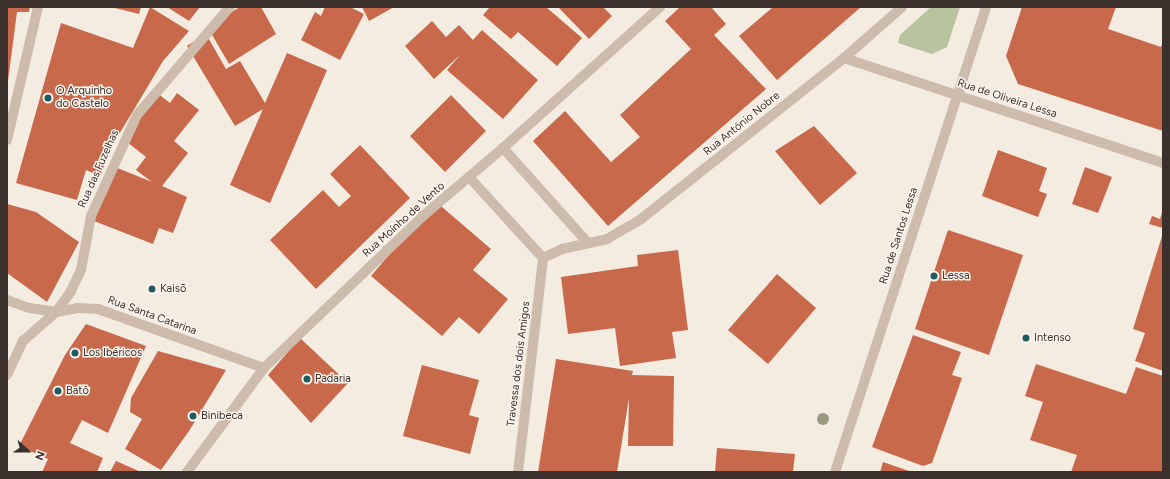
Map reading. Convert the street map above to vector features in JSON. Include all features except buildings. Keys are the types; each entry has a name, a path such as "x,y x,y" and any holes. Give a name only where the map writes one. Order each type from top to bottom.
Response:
{"street":[{"path":"7,140 38,7"},
{"name":"Rua das Fuzelhas","path":"7,375 24,341 56,312 81,270 91,216 137,115 230,7"},
{"name":"Rua Moínho de Vento","path":"187,472 264,368 423,216 469,178 660,7"},
{"name":"Rua António Nobre","path":"588,243 607,239 641,219 844,58 902,7"},
{"name":"Rua de Santos Lessa","path":"835,472 986,7"},
{"name":"Rua de Oliveira Lessa","path":"844,58 1163,163"},
{"path":"469,178 543,258 562,249 588,243 503,148"},
{"name":"Travessa dos dois Amigos","path":"518,472 543,258"},
{"name":"Rua Santa Catarina","path":"7,300 29,308 56,312 78,308 98,308 264,368"}],"green space":[{"path":"931,7 960,7 947,47 932,54 898,43 900,35"}],"place":[{"name":"O Arquinho do Castelo","path":"48,98"},
{"name":"Lessa","path":"934,276"},
{"name":"Kaisō","path":"152,289"},
{"name":"Intenso","path":"1026,338"},
{"name":"Los Ibéricos","path":"75,353"},
{"name":"Padaria","path":"307,379"},
{"name":"Batô","path":"58,391"},
{"name":"Binibeca","path":"193,416"}]}
